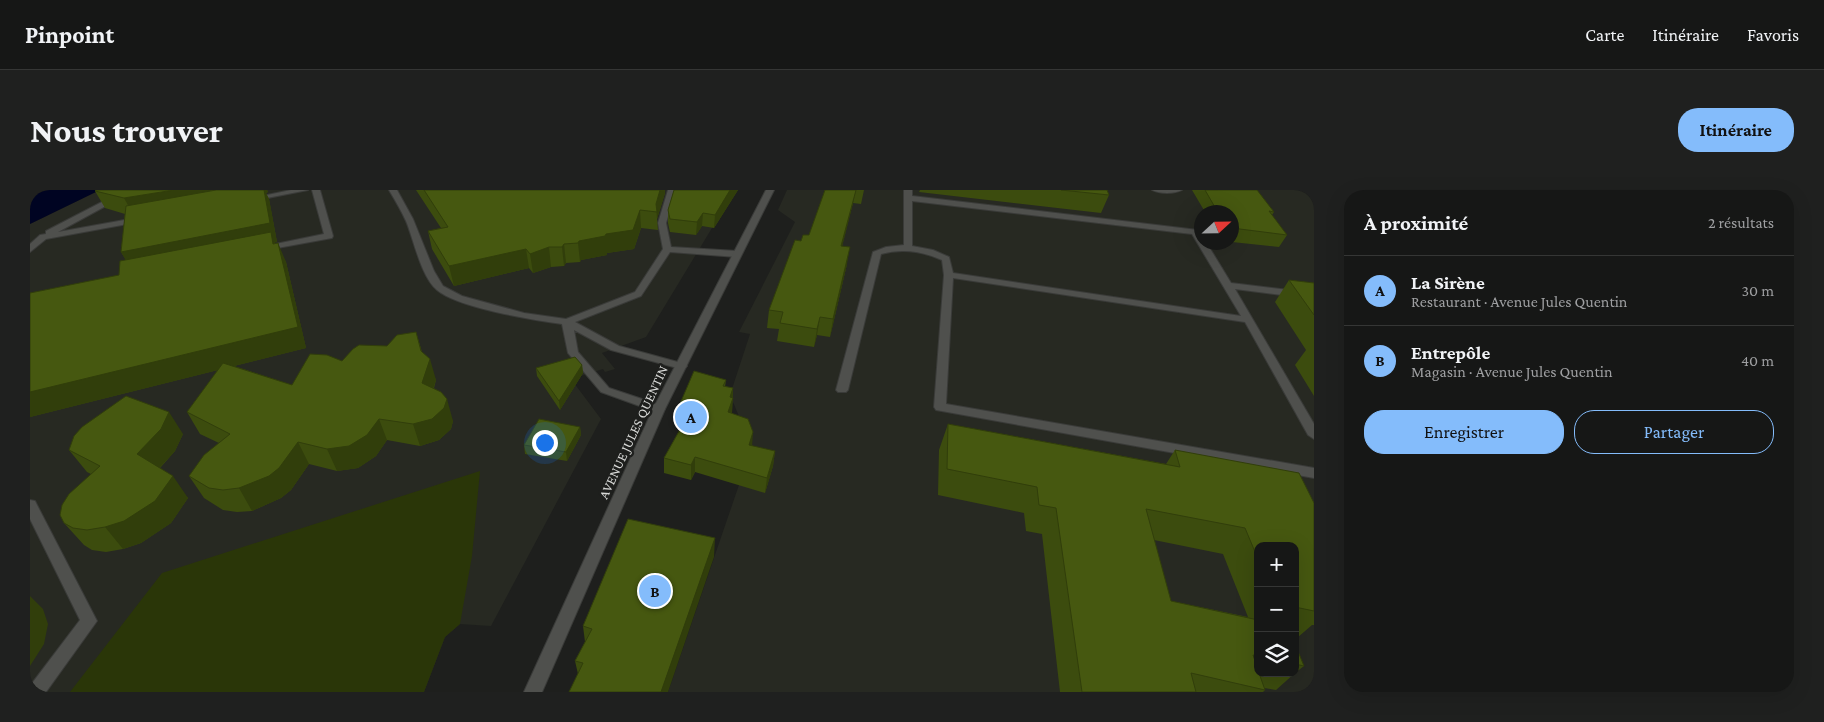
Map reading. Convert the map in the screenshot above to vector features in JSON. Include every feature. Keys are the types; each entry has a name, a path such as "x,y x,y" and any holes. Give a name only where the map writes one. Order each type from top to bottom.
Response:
{"street":[{"path":"30,250 43,237 64,224 131,190"},
{"path":"238,202 304,190"},
{"path":"254,252 329,236 316,190"},
{"path":"394,190 409,219 429,271 440,288 459,298 523,316 567,322 615,348 681,366"},
{"path":"567,322 638,294 667,249 662,223 672,190"},
{"name":"AVENUE JULES QUENTIN","path":"533,692 659,409 770,190"},
{"path":"1156,190 1178,190"},
{"path":"908,248 908,194 1195,232 1249,320 1314,435"},
{"path":"43,237 150,218"},
{"path":"842,390 877,252 892,248 908,248 934,253 946,260 950,275 940,408 1314,473"},
{"path":"667,249 737,254"},
{"path":"950,275 1249,320"},
{"path":"1228,285 1314,296"},
{"path":"567,322 573,353 606,390 659,409"},
{"path":"30,505 90,622 36,692"}],"shaded area":[{"path":"100,190 735,190 646,337 602,353 615,369 605,372 603,369 571,379 601,419 491,626 460,624 445,637 424,692 30,692 30,224"},
{"path":"787,190 1314,190 1314,692 668,692 752,447 730,395 750,334 739,332 795,222 778,210"}],"green space":[{"path":"480,471 472,556 460,624 445,637 424,692 70,692 162,573"}],"water":[{"path":"30,190 100,190 30,224"}],"building":[{"path":"96,190 174,190 124,198"},
{"path":"216,190 264,190 270,223 121,252 126,206"},
{"path":"424,190 660,190 656,204 657,212 640,210 633,230 606,234 605,236 579,241 578,243 564,244 562,247 549,247 530,254 526,249 449,266 428,231 448,227"},
{"path":"674,190 730,190 715,215 703,213 697,222 670,219 668,210"},
{"path":"825,190 856,190 841,246 850,247 833,319 820,317 817,329 780,323 783,312 769,310 795,240 801,241 803,235 809,235"},
{"path":"1061,190 1107,190 1109,195"},
{"path":"1205,190 1257,190 1274,212 1269,211 1287,235 1239,229 1239,205 1214,205"},
{"path":"271,232 273,244 278,243 298,327 30,392 30,293 119,275 120,261"},
{"path":"1289,280 1314,283 1314,315"},
{"path":"416,332 421,351 430,359 422,383 441,392 447,399 444,408 432,419 413,424 379,419 367,435 349,446 327,449 298,442 279,468 269,476 239,488 223,490 209,488 189,476 204,455 230,434 187,412 223,363 292,385 310,354 327,355 342,361 359,345 387,346 397,335"},
{"path":"575,357 582,365 559,401 536,368"},
{"path":"694,371 726,380 723,386 733,388 730,397 733,398 728,412 748,419 753,432 749,445 775,451 767,478 695,457 691,465 664,458 691,410 679,406"},
{"path":"126,396 169,412 161,429 137,454 173,476 155,501 124,521 87,530 73,528 64,523 60,515 62,505 69,494 100,466 69,450 74,436 82,427"},
{"path":"539,419 580,427 566,452 524,445"},
{"path":"948,424 1180,467 1175,450 1299,473 1314,503 1314,611 1299,608 1299,542 1254,542 1254,549 1245,528 1146,509 1171,601 1254,619 1254,677 1260,677 1265,690 1191,673 1196,692 1082,692 1056,508 1039,505 1037,487 947,469"},
{"path":"628,519 715,538 661,692 569,692 583,663 575,661 592,629 583,626"},
{"path":"1299,654 1304,666 1299,665"}],"place":[{"name":"La Sirène","path":"691,417"},
{"name":"Entrepôle","path":"655,591"}]}
